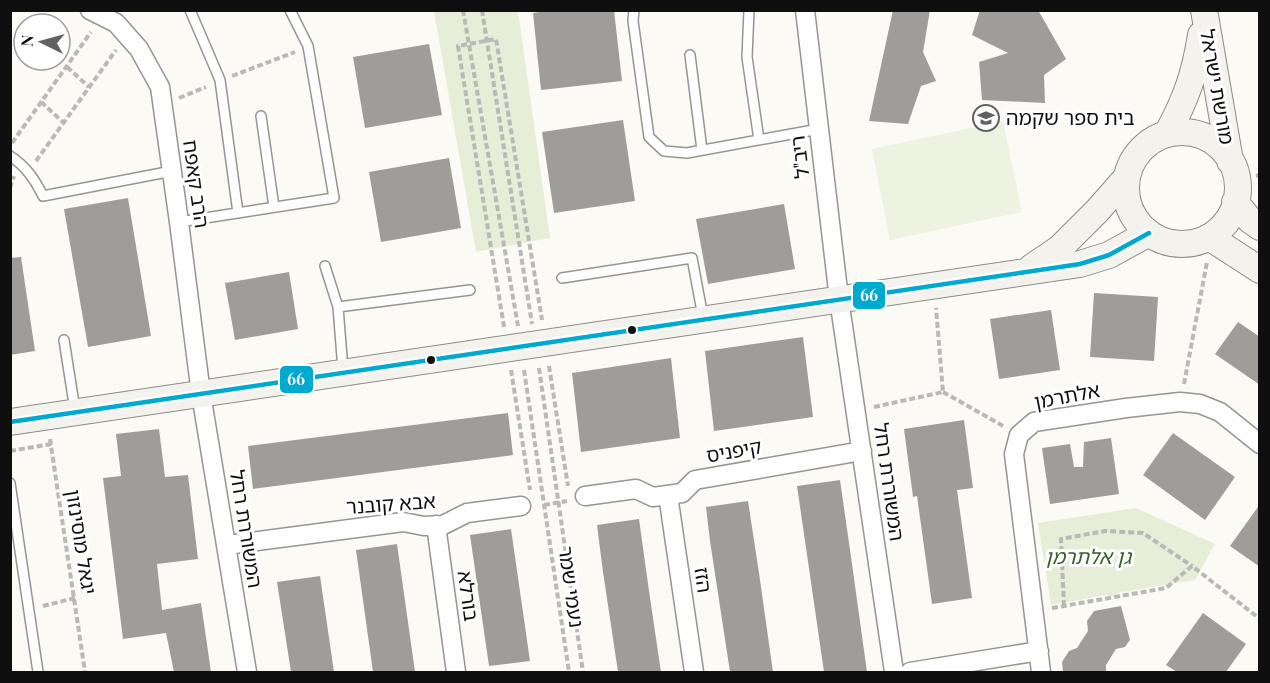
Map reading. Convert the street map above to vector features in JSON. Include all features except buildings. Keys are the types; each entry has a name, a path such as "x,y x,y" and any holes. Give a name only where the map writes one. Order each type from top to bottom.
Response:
{"street":[{"name":"ריב\"ל","path":"805,10 839,299"},
{"name":"מורשת ישראל","path":"1167,134 1183,104 1196,65 1204,12"},
{"name":"מורשת ישראל","path":"1204,12 1230,161"},
{"name":"הרב קאפח","path":"112,19 139,49 159,87 201,394"},
{"path":"1209,244 1225,222 1235,202 1238,186 1230,161 1222,149 1203,137 1182,132 1167,134 1153,140 1132,162 1127,177 1126,193 1130,208 1138,222 1149,233 1163,241 1179,244 1195,242 1209,244 1260,270"},
{"path":"1025,271 1060,249 1127,177"},
{"path":"1235,202 1250,220 1260,227"},
{"path":"10,422 343,373 539,333 703,319 1080,264 1099,258 1149,233"},
{"name":"המשוררת רחל","path":"839,299 894,672"},
{"name":"המשוררת רחל","path":"201,394 247,672"},
{"name":"אלתרמן","path":"1041,672 1014,454 1019,435 1034,422 1180,402 1200,404 1220,412 1260,444"},
{"name":"קיפניס","path":"668,495 682,493 695,480 862,451"},
{"path":"578,498 636,489 653,497 668,495"},
{"name":"הזז","path":"668,495 694,672"},
{"name":"אבא קובנר","path":"227,545 403,522 424,526 443,525 466,513 526,506"},
{"name":"בורלא","path":"436,525 456,672"},
{"path":"910,672 1038,651"}],"lane":[{"path":"190,10 220,80 238,213"},
{"path":"179,222 334,198 308,46 290,10"},
{"path":"634,10 633,21 649,137 664,151 687,153 819,129"},
{"path":"749,10 747,57 759,140"},
{"path":"690,55 702,150"},
{"path":"261,116 274,207"},
{"path":"10,156 28,172 43,196 172,171"},
{"path":"562,278 692,258 703,319"},
{"path":"325,266 338,308 343,373"},
{"path":"338,308 470,290"},
{"path":"64,340 75,412"},
{"path":"10,483 13,525 38,672"}],"path":[{"path":"463,10 513,337 526,506 545,505 578,498 539,333 482,10"},
{"path":"72,61 112,19"},
{"path":"28,172 89,87 112,19"},
{"path":"513,337 458,46 496,39 539,333"},
{"path":"10,146 62,72"},
{"path":"72,72 89,87"},
{"path":"41,102 64,123"},
{"path":"1180,402 1209,244"},
{"path":"934,285 943,392"},
{"path":"539,367 583,672"},
{"name":"נעמי שמר","path":"524,369 569,672"},
{"path":"856,412 943,392 1019,435"},
{"name":"יגאל מוסינזון","path":"48,417 85,672"},
{"path":"10,451 51,444"},
{"path":"1064,606 1061,539 1105,531 1143,533 1192,566 1260,619"},
{"path":"1034,612 1166,588 1192,566"},
{"path":"29,610 75,598"}],"green space":[{"path":"434,11 518,11 550,238 476,252"},
{"path":"1003,121 1022,212 890,240 872,149"},
{"name":"גן אלתרמן","path":"1136,508 1215,544 1195,580 1117,593 1117,597 1106,595 1051,605 1038,523"}],"transit line":[{"name":"66","path":"10,422 1080,264 1109,255 1149,233"}],"place":[{"name":"בית ספר שקמה","path":"986,118"}]}
